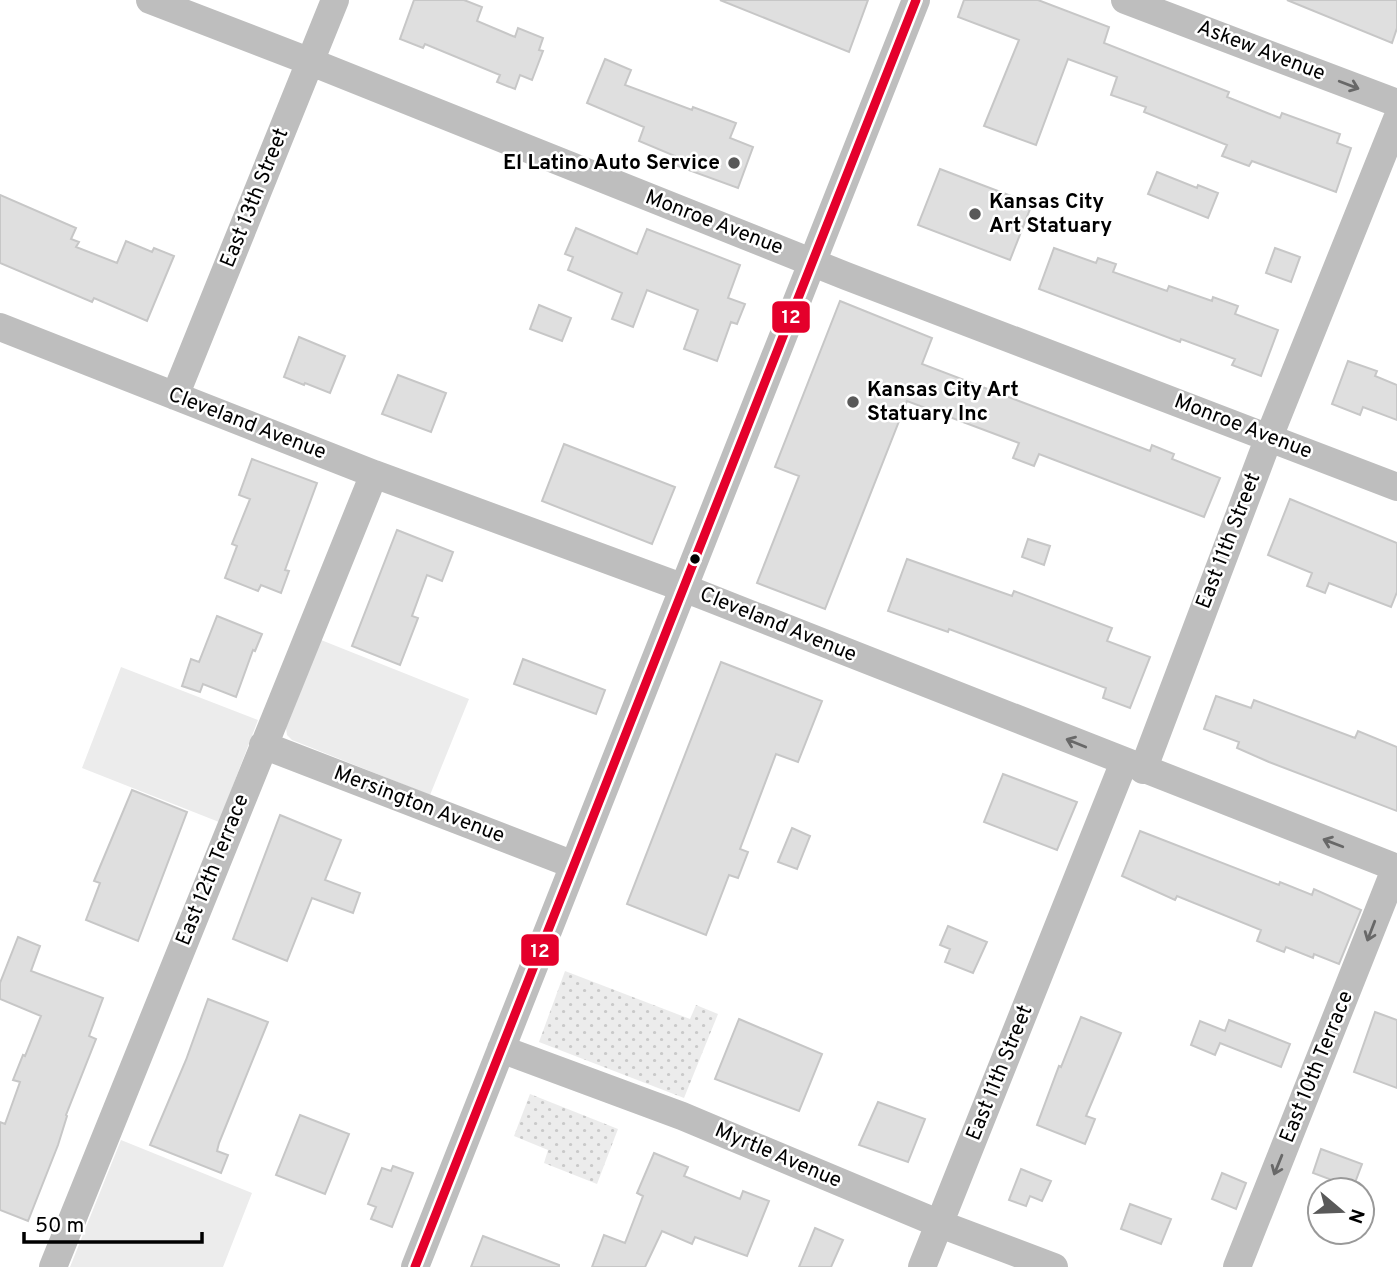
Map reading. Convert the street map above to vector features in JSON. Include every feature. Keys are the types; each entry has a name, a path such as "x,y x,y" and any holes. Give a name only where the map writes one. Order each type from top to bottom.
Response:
{"street":[{"name":"Monroe Avenue","path":"150,0 813,262 1397,486"},
{"name":"East 13th Street","path":"175,396 335,0"},
{"path":"415,1267 916,0"},
{"name":"Askew Avenue","path":"1125,0 1397,103"},
{"name":"East 11th Street","path":"922,1267 1134,766 1397,119"},
{"name":"Cleveland Avenue","path":"0,327 374,474 684,588 1397,868"},
{"name":"East 12th Terrace","path":"53,1267 374,474"},
{"name":"Mersington Avenue","path":"263,745 574,865"},
{"name":"East 10th Terrace","path":"1237,1267 1397,868"},
{"name":"Myrtle Avenue","path":"501,1049 682,1116 940,1224 1054,1267"}],"shaded area":[{"path":"321,640 469,699 430,795 292,740 287,735 286,728"},
{"path":"121,667 258,720 219,822 82,768"},
{"path":"565,971 690,1019 696,1005 718,1014 684,1098 539,1042"},
{"path":"530,1094 618,1129 597,1184 544,1163 548,1150 514,1136"},
{"path":"121,1140 252,1193 223,1267 70,1267"}],"building":[{"path":"414,0 464,0 482,7 477,21 515,37 518,28 543,38 539,50 543,51 532,80 520,75 515,89 497,82 500,75 425,44 423,48 400,39"},
{"path":"720,0 868,0 849,52"},
{"path":"964,0 1038,0 1109,27 1104,43 1229,92 1227,97 1280,118 1282,113 1340,134 1337,143 1351,148 1336,192 1252,161 1249,166 1222,156 1227,145 1144,112 1146,107 1111,95 1117,77 1068,59 1036,145 984,126 1019,40 958,17"},
{"path":"1287,0 1397,0 1397,28 1392,43"},
{"path":"605,59 631,70 625,85 736,123 730,138 753,147 738,188 672,164 675,156 639,141 644,127 587,103"},
{"name":"Kansas City Art Statuary","path":"940,169 1032,204 1010,260 918,225"},
{"path":"1157,172 1197,188 1198,185 1218,193 1208,218 1148,194"},
{"path":"0,195 76,228 71,239 79,242 76,247 117,263 126,241 152,252 154,248 174,256 147,321 94,298 92,302 0,263"},
{"path":"576,228 637,254 647,229 740,265 728,298 745,304 737,324 731,322 717,361 684,349 698,310 647,290 633,327 612,319 622,293 568,270 573,257 565,254"},
{"path":"1054,248 1096,263 1098,258 1116,264 1113,272 1167,291 1169,286 1212,301 1213,297 1238,306 1235,314 1278,330 1261,376 1232,365 1235,359 1181,339 1180,342 1039,289"},
{"path":"1275,248 1300,257 1291,282 1266,273"},
{"path":"840,301 932,338 922,364 1150,451 1152,445 1174,454 1172,459 1220,478 1204,517 1039,454 1034,466 1013,458 1019,443 907,401 825,609 757,583 799,476 775,467"},
{"path":"539,305 571,318 562,341 530,329"},
{"path":"299,337 345,356 330,393 284,377"},
{"path":"1348,361 1377,371 1375,376 1397,385 1397,420 1363,407 1360,415 1332,404"},
{"path":"398,375 446,393 431,432 382,414"},
{"path":"564,444 675,487 652,544 542,501"},
{"path":"252,459 317,483 285,570 289,571 281,593 261,585 258,591 225,578 237,546 232,544 250,499 239,495"},
{"path":"1290,499 1397,543 1397,592 1391,607 1329,583 1325,593 1307,586 1312,573 1268,555"},
{"path":"397,530 453,552 442,581 427,575 412,616 418,618 400,665 352,646"},
{"path":"1028,539 1050,546 1044,565 1022,557"},
{"path":"907,559 1012,596 1014,591 1112,628 1107,641 1150,657 1130,708 1103,698 1106,688 949,629 948,632 888,611"},
{"path":"217,616 262,634 255,651 253,650 236,697 203,684 200,692 182,686 191,659 199,662"},
{"path":"523,659 605,690 596,714 514,684"},
{"path":"721,662 822,701 798,762 776,754 740,849 748,852 738,878 729,875 706,935 627,904"},
{"path":"1216,696 1251,708 1254,700 1355,738 1358,731 1397,747 1397,811 1269,762 1237,748 1239,742 1204,729"},
{"path":"1003,774 1077,802 1057,850 984,822"},
{"path":"132,790 187,812 138,941 86,920 100,883 94,881"},
{"path":"280,815 341,840 325,880 360,893 353,913 312,898 287,961 233,939"},
{"path":"792,828 810,836 797,869 778,862"},
{"path":"1140,831 1279,885 1280,882 1312,895 1314,889 1361,910 1339,964 1314,954 1313,958 1286,947 1284,952 1257,941 1261,930 1177,896 1175,900 1122,876"},
{"path":"948,926 987,942 973,973 945,962 950,949 940,945"},
{"path":"18,937 40,946 31,971 103,998 89,1036 96,1039 28,1221 0,1210 0,1122 5,1124 20,1082 13,1080 41,1016 0,999 0,983"},
{"path":"208,999 268,1022 219,1143 217,1151 228,1155 221,1173 150,1145"},
{"path":"1375,1012 1397,1020 1397,1088 1354,1072"},
{"path":"1081,1017 1121,1033 1086,1116 1095,1119 1085,1144 1037,1125"},
{"path":"739,1019 822,1054 799,1111 715,1079"},
{"path":"1229,1020 1290,1044 1281,1067 1220,1043 1215,1055 1191,1045 1200,1021 1225,1031"},
{"path":"878,1102 925,1119 908,1162 859,1145"},
{"path":"300,1115 349,1134 325,1194 276,1175"},
{"path":"1321,1149 1362,1164 1358,1176 1321,1176 1313,1173"},
{"path":"654,1153 688,1167 684,1176 740,1199 743,1191 769,1201 747,1256 695,1237 692,1244 662,1231 645,1267 592,1267 604,1235 625,1243 643,1196 637,1193"},
{"path":"393,1166 413,1173 392,1227 371,1219 376,1207 368,1204 382,1168 391,1171"},
{"path":"1021,1169 1051,1181 1042,1201 1030,1196 1026,1206 1009,1200"},
{"path":"1222,1173 1246,1183 1236,1209 1212,1199"},
{"path":"1130,1204 1171,1219 1161,1244 1121,1229"},
{"path":"815,1228 843,1240 831,1267 799,1267"},
{"path":"483,1236 559,1265 559,1267 471,1267"}],"transit line":[{"name":"12","path":"415,1267 916,0"}],"place":[{"name":"El Latino Auto Service","path":"734,163"},
{"name":"Kansas City Art Statuary","path":"975,214"},
{"name":"Kansas City Art Statuary Inc","path":"853,402"}]}
